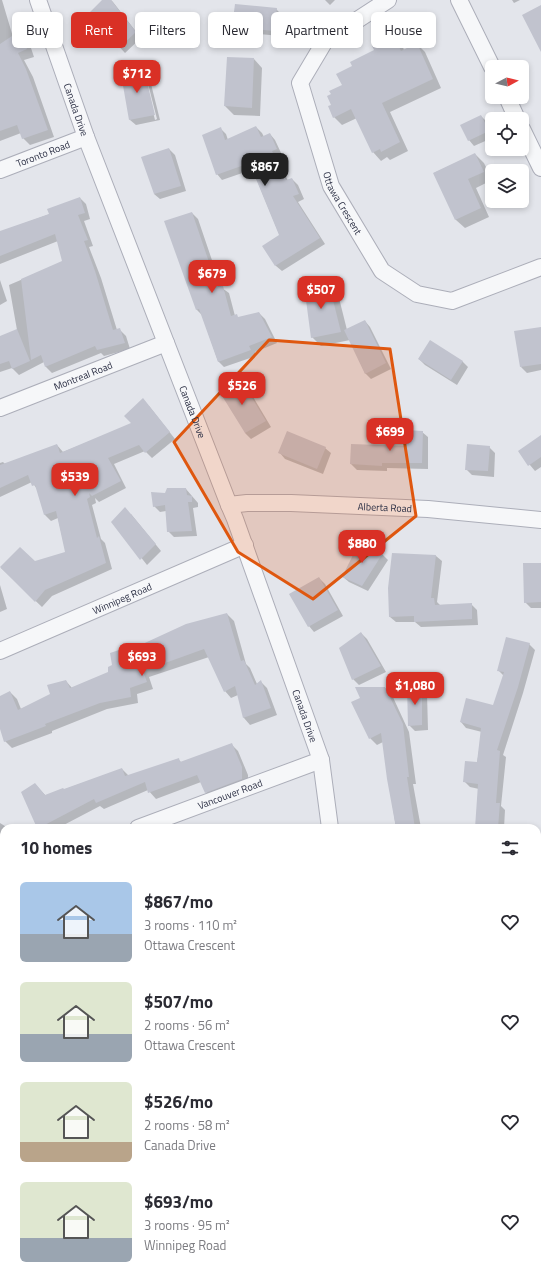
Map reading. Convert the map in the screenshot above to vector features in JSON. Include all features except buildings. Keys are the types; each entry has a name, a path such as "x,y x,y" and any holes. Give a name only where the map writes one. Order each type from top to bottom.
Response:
{"street":[{"name":"Canada Drive","path":"38,0 86,137 229,505 236,519 321,760 329,824"},
{"name":"Ottawa Crescent","path":"388,0 325,41 300,83 331,186 382,270 416,294 452,301 541,267"},
{"path":"459,0 489,60"},
{"name":"Toronto Road","path":"0,170 86,137"},
{"path":"529,143 541,168"},
{"name":"Montreal Road","path":"0,408 166,343"},
{"name":"Alberta Road","path":"229,505 247,503 298,503 428,509 541,520"},
{"name":"Winnipeg Road","path":"0,651 245,545"},
{"name":"Vancouver Road","path":"149,824 321,760"}],"highlighted area":[{"path":"269,340 390,349 416,516 313,599 238,552 174,442"}]}
